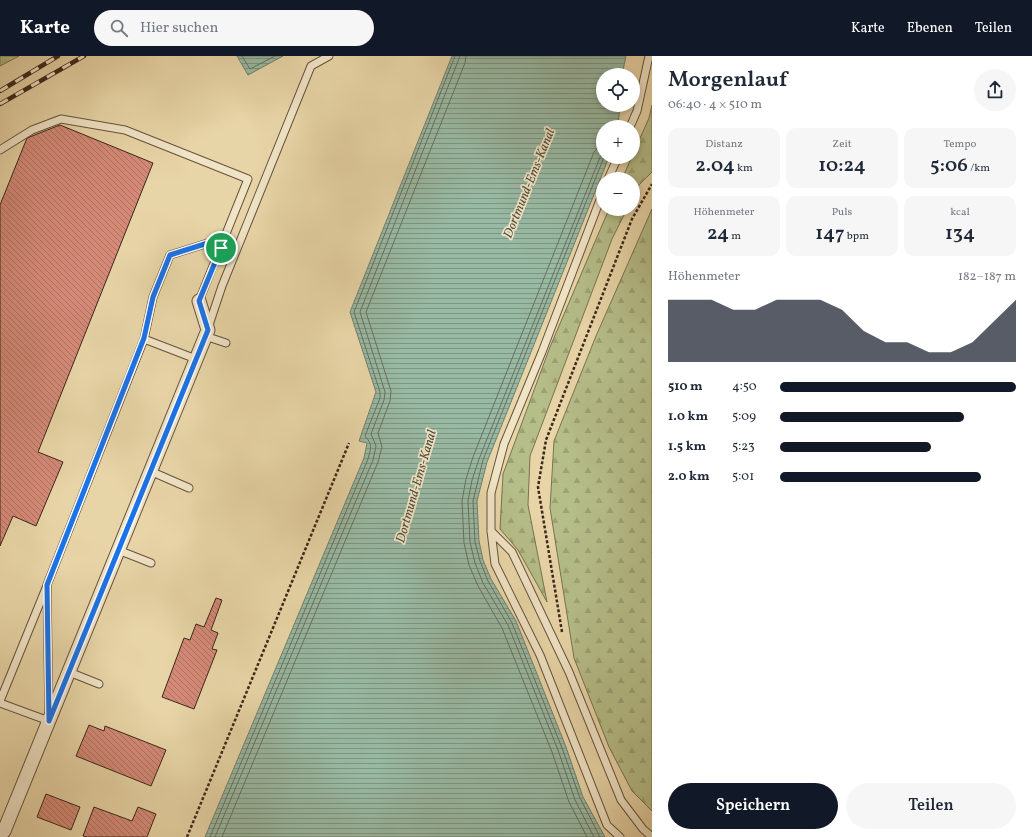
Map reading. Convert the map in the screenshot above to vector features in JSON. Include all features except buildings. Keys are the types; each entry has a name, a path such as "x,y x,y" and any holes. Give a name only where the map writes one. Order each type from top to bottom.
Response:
{"street":[{"path":"0,835 4,831 206,333 199,301"}],"lane":[{"path":"226,343 206,333 222,286 311,66 329,56"},
{"path":"633,120 637,111 649,56"},
{"path":"0,150 32,130 61,118 125,130 248,179 199,301"},
{"path":"596,210 542,352 504,444 491,493 491,531 495,564 540,655 607,825 620,837"},
{"path":"47,585 49,721 0,702 144,338 153,297 170,255 208,243 221,248"},
{"path":"144,338 196,359"},
{"path":"150,471 189,488"},
{"path":"491,531 512,552 569,672 621,800 643,829 652,837"},
{"path":"118,550 151,563"},
{"path":"69,672 99,684"}],"path":[{"path":"562,633 538,487 546,440 632,219 652,184"},
{"path":"187,837 349,443"}],"green space":[{"path":"0,56 19,56 0,66"},
{"path":"652,105 652,172 640,184 640,172 625,172 629,164 640,164 640,138 649,118"},
{"path":"652,209 652,811 632,791 609,747 574,658 550,508 554,441 596,336"},
{"path":"606,216 624,216 612,239 530,456 528,505 547,602 518,550 500,529 503,474 550,347"}],"water":[{"path":"237,56 283,56 248,75"},
{"name":"Dortmund-Ems-Kanal","path":"452,56 626,56 623,68 596,68 596,112 619,112 619,120 596,120 596,164 606,164 603,172 596,172 596,190 487,462 477,501 479,541 483,560 491,579 516,621 566,747 583,797 605,837 205,837 364,458 367,443 359,441 376,392 350,312"}],"railway":[{"path":"0,91 58,56"},
{"path":"0,104 84,56"}],"route":[{"path":"208,243 221,248 199,301 208,330 49,721 47,585 144,338 153,297 170,255 208,243"}]}
